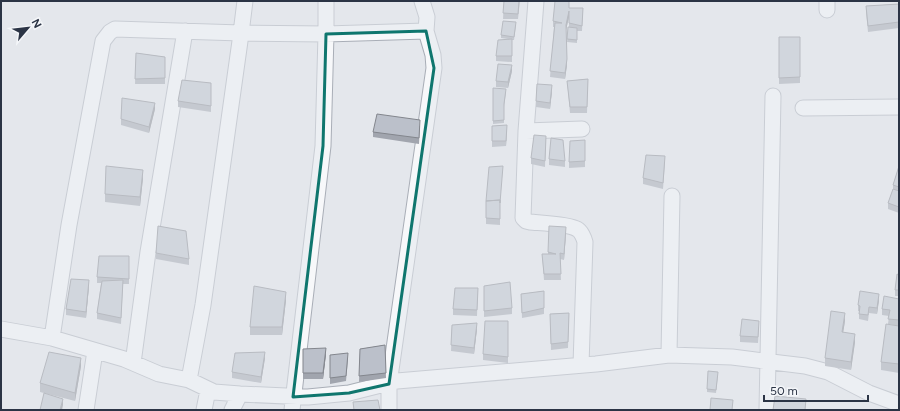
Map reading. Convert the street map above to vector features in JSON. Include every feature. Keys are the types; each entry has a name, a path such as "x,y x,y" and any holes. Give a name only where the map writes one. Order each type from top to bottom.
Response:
{"street":[{"path":"190,380 203,305 245,1"},
{"path":"293,403 323,146 326,1"},
{"path":"388,410 389,384 434,68 433,55 426,31 427,17 422,1"},
{"path":"536,1 526,131 523,218 530,222 577,229 585,242 581,365"},
{"path":"52,338 69,225 103,41 110,32 115,29 326,34 426,31"},
{"path":"133,363 148,252 185,31"},
{"path":"767,410 773,96"},
{"path":"803,108 899,107"},
{"path":"526,131 582,129"},
{"path":"669,355 672,196"},
{"path":"1,328 52,338 133,363 159,374 190,380 214,392 240,394 293,403 308,397 349,393 389,384 427,378 581,365 669,355 732,357 805,366 828,372 869,393 899,404"},
{"path":"86,410 95,351"},
{"path":"204,410 208,390"},
{"path":"232,410 240,394"}],"highlighted area":[{"path":"426,31 434,68 389,384 349,393 293,397 323,146 326,34"}],"building":[{"path":"504,1 519,1 518,14 503,13"},
{"path":"555,1 569,1 569,8 583,8 582,26 569,23 569,11 566,25 567,59 565,73 550,71 555,23 562,23 553,21"},
{"path":"899,4 899,22 868,26 866,6"},
{"path":"503,21 516,22 514,37 501,35"},
{"path":"568,27 577,28 577,40 567,39"},
{"path":"779,37 800,37 800,77 779,78"},
{"path":"512,39 512,56 496,56 498,40"},
{"path":"136,53 165,57 165,78 135,79"},
{"path":"498,64 512,65 508,82 496,81"},
{"path":"588,79 587,107 570,107 567,81"},
{"path":"182,80 211,83 211,106 178,101"},
{"path":"537,84 552,85 550,103 536,101"},
{"path":"493,88 506,89 504,120 493,121"},
{"path":"122,98 155,103 149,127 121,119"},
{"path":"377,114 420,120 419,138 373,132"},
{"path":"507,125 506,141 492,141 492,126"},
{"path":"534,135 546,136 545,161 531,158"},
{"path":"551,138 563,140 565,161 549,159"},
{"path":"585,140 585,161 569,162 570,141"},
{"path":"646,155 665,156 663,183 643,178"},
{"path":"106,166 143,170 140,197 105,194"},
{"path":"503,166 500,203 500,200 486,201 489,167"},
{"path":"899,166 899,187 893,185"},
{"path":"893,189 899,191 899,207 888,203"},
{"path":"500,200 500,219 486,218 486,201"},
{"path":"158,226 186,231 189,259 156,253"},
{"path":"549,226 566,227 564,254 560,253 561,274 544,274 542,254 556,254 548,252"},
{"path":"99,256 129,256 129,279 97,277"},
{"path":"897,274 899,275 899,290 895,290"},
{"path":"71,279 89,280 86,312 66,309"},
{"path":"123,280 121,318 97,313 102,281"},
{"path":"510,282 512,308 484,311 484,286"},
{"path":"254,286 286,292 282,327 250,327"},
{"path":"455,288 478,288 477,310 453,309"},
{"path":"544,291 544,308 522,313 521,294"},
{"path":"860,291 879,294 877,308 869,307 868,315 859,314 860,306 858,305"},
{"path":"884,296 899,299 899,320 888,319 890,310 882,309"},
{"path":"831,311 845,313 842,332 855,334 851,362 825,358"},
{"path":"569,313 568,342 551,344 550,314"},
{"path":"742,319 759,321 758,337 740,336"},
{"path":"485,321 508,321 508,357 483,354"},
{"path":"477,323 474,348 451,345 452,325"},
{"path":"886,324 899,326 899,364 881,362"},
{"path":"385,345 386,373 359,376 360,349"},
{"path":"326,348 323,373 303,373 303,349"},
{"path":"49,352 81,358 75,393 40,383"},
{"path":"265,352 261,377 232,372 235,353"},
{"path":"348,353 346,376 330,378 330,355"},
{"path":"708,371 718,372 716,390 707,389"},
{"path":"44,393 63,399 60,410 40,410"},
{"path":"775,396 806,399 805,410 773,410"},
{"path":"711,398 733,400 732,410 710,410"},
{"path":"378,400 380,410 354,410 353,402"}]}
